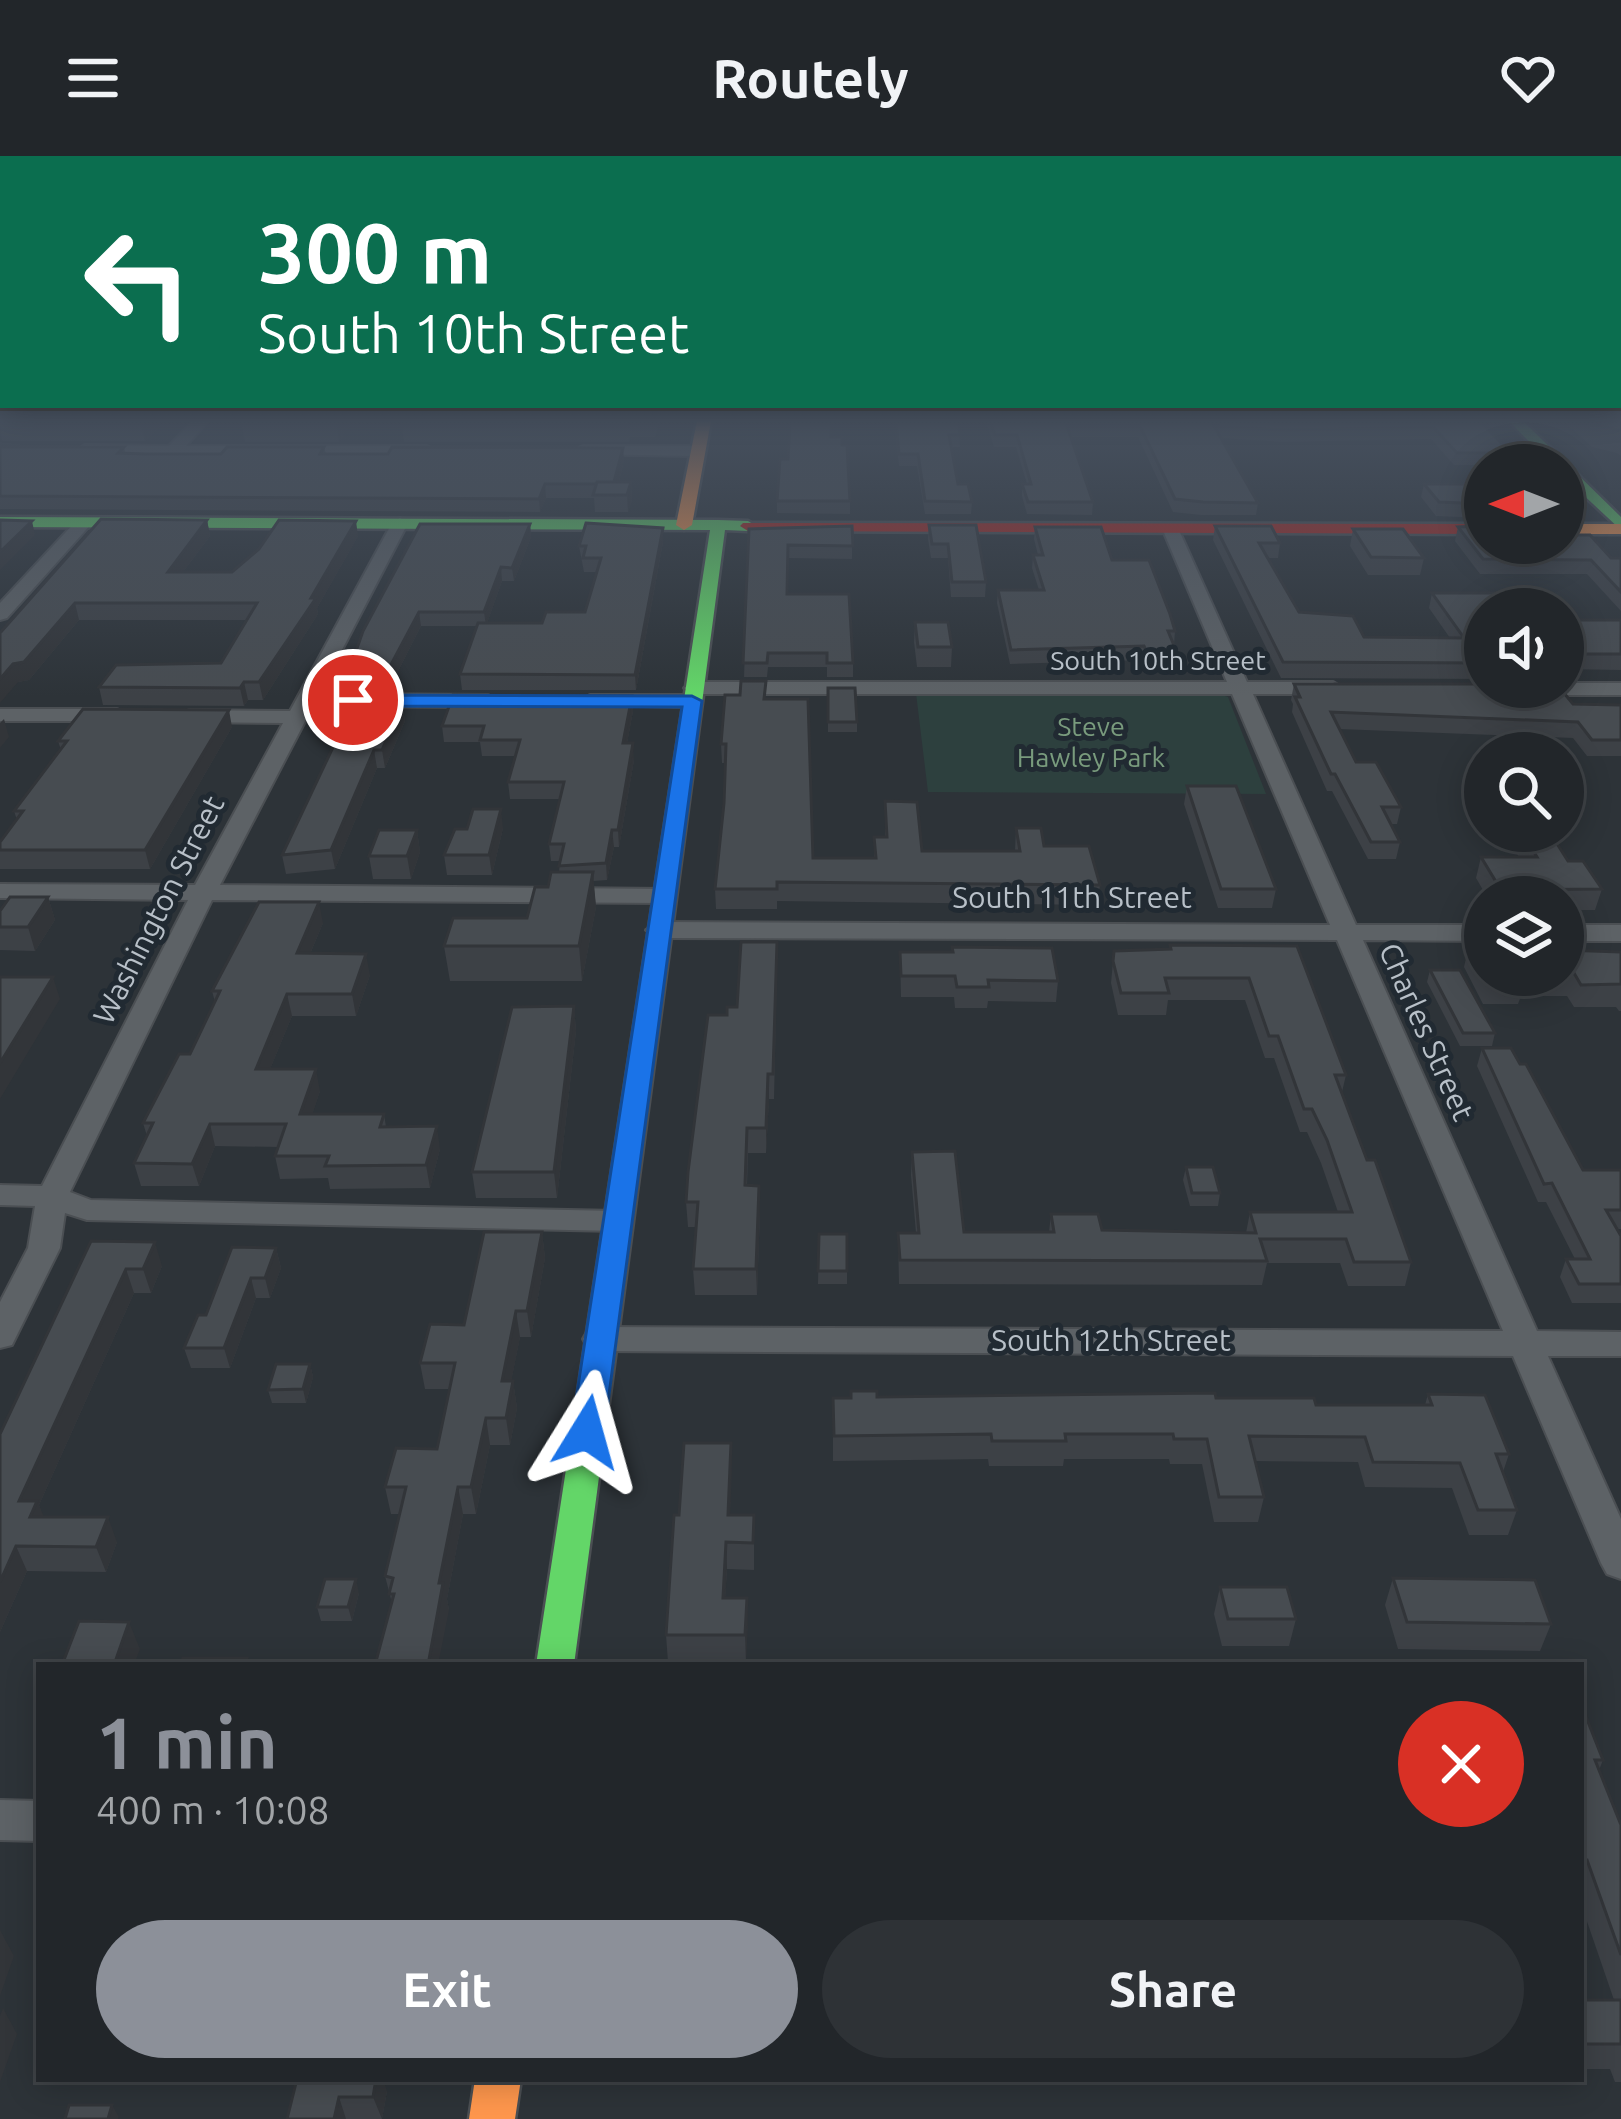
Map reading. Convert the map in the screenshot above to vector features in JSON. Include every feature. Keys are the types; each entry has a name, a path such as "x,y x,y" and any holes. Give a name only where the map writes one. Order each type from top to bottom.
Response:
{"main road":[{"path":"684,525 686,513"},
{"path":"0,522 1464,529"},
{"path":"555,1662 718,525"},
{"path":"1584,528 1621,527"},
{"path":"492,2119 498,2082"}],"street":[{"path":"1,611 84,523"},
{"name":"Washington Street","path":"0,1336 44,1248 52,1196 204,892 400,524"},
{"name":"Charles Street","path":"1170,528 1621,1563"},
{"name":"South 10th Street","path":"559,701 693,694 1359,688"},
{"path":"1584,689 1621,689"},
{"path":"0,715 155,716 515,701"},
{"path":"0,892 664,896"},
{"name":"South 11th Street","path":"659,930 1464,933"},
{"path":"1584,933 1621,933"},
{"path":"0,1195 52,1196 87,1210 617,1221"},
{"name":"South 12th Street","path":"600,1339 1621,1344"},
{"path":"0,1820 36,1821"}],"green space":[{"name":"Steve Hawley Park","path":"1210,691 1228,697 1266,794 928,792 916,693"}],"building":[{"path":"101,519 207,520 168,572 232,572 259,549 279,520 356,521 311,598 316,598 259,682 244,682 240,688 99,687 116,665 221,663 257,603 75,603 24,662 13,664 0,679 0,633"},
{"path":"0,520 32,521 0,552"},
{"path":"586,523 663,528 635,675 460,674 478,623 542,623 546,612 585,612 601,558 583,558 586,546 579,546"},
{"path":"420,524 530,524 512,568 501,567 484,612 419,612 386,674 348,674 363,631"},
{"path":"929,525 976,525 986,582 952,582 948,544 932,544"},
{"path":"852,526 853,546 788,545 787,594 849,594 853,663 827,663 827,653 768,653 767,663 743,663 749,529"},
{"path":"1215,526 1271,526 1280,543 1259,543 1299,612 1353,616 1364,637 1464,638 1464,663 1283,662"},
{"path":"1035,527 1101,527 1112,560 1149,560 1170,614 1175,631 1168,631 1178,655 1148,655 1144,646 1011,650 998,590 1044,590 1033,555 1043,555"},
{"path":"1353,529 1403,529 1424,558 1371,557"},
{"path":"1584,535 1590,535 1611,558 1621,558 1621,592 1591,560 1584,560"},
{"path":"1432,593 1464,593 1464,638"},
{"path":"1584,620 1621,620 1621,654 1584,654"},
{"path":"915,622 948,622 952,647 918,647"},
{"path":"741,681 766,681 764,699 808,699 813,858 876,858 874,837 887,837 885,801 917,802 922,851 1020,851 1016,828 1041,828 1044,846 1089,846 1100,885 777,882 777,889 715,889 724,803 725,695 740,695"},
{"path":"1294,684 1464,684 1464,708 1621,705 1621,740 1592,740 1578,722 1331,712 1356,762 1376,762 1401,807 1382,807 1400,842 1371,842 1331,774 1295,697 1300,697"},
{"path":"828,688 855,688 857,722 828,722"},
{"path":"453,695 632,696 623,743 633,743 618,830 612,830 606,863 559,866 564,844 549,844 564,782 508,782 520,740 480,740 484,726 442,726"},
{"path":"350,700 402,704 382,750 374,750 331,850 282,855 344,724 338,724"},
{"path":"83,709 229,710 145,850 0,850 0,842 23,811 14,811 67,741 58,741"},
{"path":"1187,786 1236,786 1276,889 1221,889"},
{"path":"473,809 501,809 489,855 444,855 455,829 467,829"},
{"path":"379,830 417,830 407,856 369,856"},
{"path":"1534,852 1562,852 1568,861 1583,861 1602,889 1584,889 1584,876 1493,876 1481,857 1537,857"},
{"path":"551,872 593,872 579,946 444,946 453,918 527,918 535,887 548,887"},
{"path":"10,897 48,897 28,927 0,927 0,911"},
{"path":"259,902 319,902 297,953 366,954 352,994 287,994 256,1069 316,1069 300,1114 384,1114 380,1127 437,1126 426,1165 325,1166 329,1156 275,1156 286,1124 210,1124 192,1164 134,1163 153,1123 143,1123 179,1054 190,1054 220,991 212,991"},
{"path":"741,942 777,942 773,1074 768,1074 766,1128 747,1128 745,1185 759,1186 756,1269 693,1269 698,1202 686,1202 708,1015 727,1015 727,1007 737,1007"},
{"path":"1170,945 1297,946 1346,1075 1335,1075 1367,1160 1375,1160 1411,1262 1354,1262 1346,1239 1260,1239 1267,1261 900,1260 898,1233 919,1233 912,1152 955,1151 964,1232 1054,1232 1051,1214 1098,1214 1102,1230 1256,1233 1250,1212 1352,1212 1327,1140 1312,1109 1304,1109 1278,1036 1269,1036 1249,978 1165,978 1169,993 1121,993 1114,951 1171,949"},
{"path":"952,947 1052,948 1058,981 988,980 989,987 957,987 955,976 901,976 900,952 953,952"},
{"path":"1584,951 1621,952 1621,984 1584,985"},
{"path":"1430,970 1460,970 1464,996 1474,996 1495,1033 1463,1033"},
{"path":"0,977 53,977 0,1063"},
{"path":"574,1006 554,1172 472,1172 512,1007"},
{"path":"1482,1048 1511,1048 1520,1064 1526,1064 1583,1170 1621,1170 1621,1210 1606,1210 1621,1236 1621,1284 1579,1284 1566,1259 1590,1259 1552,1183 1544,1184"},
{"path":"1186,1167 1213,1167 1220,1193 1192,1193"},
{"path":"484,1232 542,1232 527,1311 516,1311 502,1381 513,1381 506,1418 486,1418 471,1487 458,1487 429,1662 376,1662 394,1594 389,1594 393,1578 385,1576 406,1487 385,1487 396,1448 437,1449 455,1363 420,1363 430,1324 464,1325"},
{"path":"819,1234 847,1234 847,1271 818,1271"},
{"path":"91,1241 155,1242 143,1269 126,1269 19,1501 37,1501 30,1517 108,1517 96,1547 16,1546 0,1582 0,1434"},
{"path":"232,1247 276,1248 265,1278 251,1278 224,1348 184,1348 198,1315 206,1315"},
{"path":"276,1364 310,1364 303,1389 268,1390"},
{"path":"851,1391 877,1391 877,1397 1215,1393 1216,1398 1314,1398 1316,1405 1432,1405 1428,1394 1485,1395 1509,1454 1496,1454 1517,1510 1478,1510 1460,1463 1373,1462 1365,1437 1249,1436 1264,1497 1219,1497 1207,1439 1174,1439 1173,1434 1065,1434 1066,1441 992,1441 991,1434 834,1436 833,1398 851,1398"},
{"path":"684,1443 731,1443 728,1515 754,1515 753,1543 726,1542 723,1598 747,1598 745,1635 666,1635"},
{"path":"1393,1578 1535,1580 1551,1624 1407,1622"},
{"path":"325,1579 356,1579 348,1607 317,1607"},
{"path":"1220,1587 1287,1587 1296,1619 1228,1619"},
{"path":"79,1621 129,1622 115,1662 63,1662"},
{"path":"183,1658 247,1658 246,1662 181,1662"},
{"path":"1584,1712 1603,1760 1595,1760 1621,1825 1621,1955 1587,1860"},
{"path":"1584,2000 1621,2000 1621,2044 1584,2044"},
{"path":"296,2082 376,2082 373,2097 339,2097 334,2119 287,2119"},
{"path":"69,2105 112,2105 108,2119 65,2119"}],"traffic: fast":[{"path":"1608,513 1621,525"},
{"path":"0,522 748,526"},
{"path":"555,1662 718,525"}],"traffic: slow":[{"path":"684,525 686,513"},
{"path":"1584,529 1621,529"},
{"path":"492,2119 498,2082"}],"traffic: jam":[{"path":"748,526 1464,529"}],"route":[{"path":"353,700 692,701 587,1432"}]}
